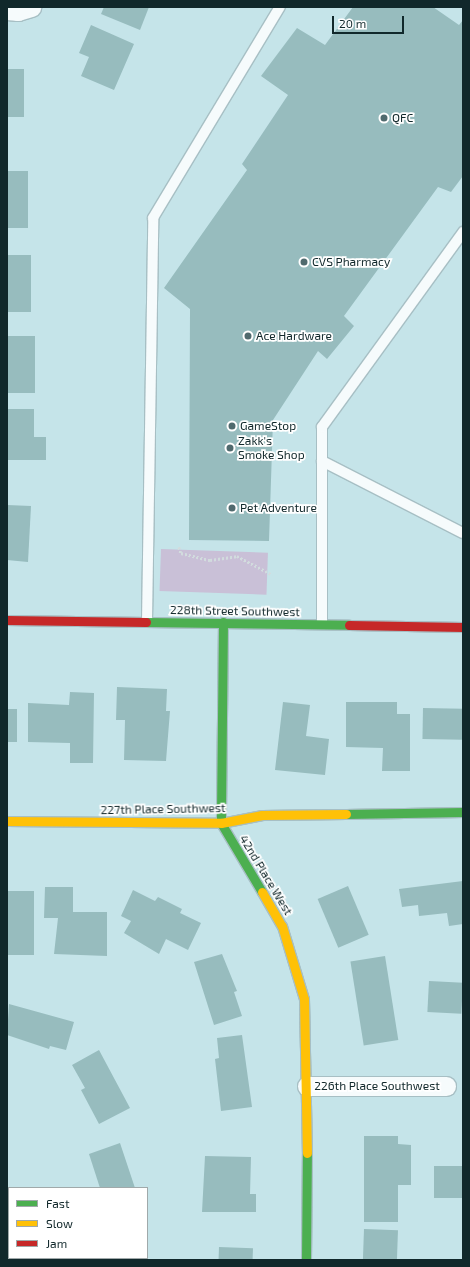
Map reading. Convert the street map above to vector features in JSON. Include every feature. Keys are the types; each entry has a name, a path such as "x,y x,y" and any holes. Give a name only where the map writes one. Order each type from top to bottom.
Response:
{"street":[{"path":"7,10 18,11 31,7"},
{"name":"228th Street Southwest","path":"7,620 223,622 463,627"},
{"path":"221,822 223,622"},
{"name":"227th Place Southwest","path":"7,821 221,822 262,814 463,812"},
{"name":"42nd Place West","path":"221,822 282,926 304,999 307,1086 306,1260"},
{"name":"226th Place Southwest","path":"307,1086 446,1086"}],"lane":[{"path":"147,621 153,218 280,7"},
{"path":"322,624 322,427 463,232"},
{"path":"322,461 463,533"}],"path":[{"path":"179,547 181,553 210,560 237,556 272,575"}],"shaded area":[{"path":"161,549 268,553 266,595 160,591"}],"building":[{"path":"104,7 149,7 140,30 101,14"},
{"path":"353,7 433,7 459,25 463,20 463,176 451,192 438,187 344,316 354,326 327,359 318,351 273,420 269,541 189,540 190,309 164,288 247,170 242,164 288,95 261,76 297,28 325,45"},
{"path":"91,25 134,44 114,90 81,76 89,57 79,53"},
{"path":"7,69 24,69 24,117 7,117"},
{"path":"7,171 28,171 28,228 7,228"},
{"path":"7,255 31,255 31,312 7,312"},
{"path":"7,336 35,336 35,393 7,393"},
{"path":"7,409 34,409 34,437 46,437 46,460 7,460"},
{"path":"7,505 31,506 28,562 7,560"},
{"path":"117,687 167,689 166,711 170,711 166,761 124,760 125,720 116,720"},
{"path":"70,692 94,693 93,763 70,763 70,743 28,742 28,703 69,705"},
{"path":"283,702 310,705 306,736 329,739 325,775 275,770"},
{"path":"346,702 397,702 397,714 410,714 410,771 382,771 383,748 346,747"},
{"path":"423,708 463,709 462,740 422,739"},
{"path":"7,709 17,709 17,742 7,742"},
{"path":"463,881 463,924 449,926 447,913 419,916 418,905 402,907 399,889"},
{"path":"348,886 369,935 338,948 318,899"},
{"path":"45,887 73,887 73,912 107,912 107,956 54,954 58,918 44,918"},
{"path":"133,890 155,901 158,897 182,909 180,913 201,923 188,950 166,939 159,954 124,933 131,921 121,916"},
{"path":"7,891 34,891 34,955 7,955"},
{"path":"222,954 237,991 234,992 242,1016 214,1025 194,962"},
{"path":"385,956 398,1040 364,1045 350,961"},
{"path":"429,981 463,983 461,1014 427,1012"},
{"path":"9,1004 74,1022 66,1050 50,1046 49,1049 7,1035"},
{"path":"242,1035 252,1107 221,1111 215,1059 219,1058 217,1038"},
{"path":"99,1050 130,1108 99,1124 81,1090 85,1088 72,1065"},
{"path":"364,1136 398,1136 398,1144 411,1145 411,1185 398,1185 398,1222 364,1222"},
{"path":"120,1143 135,1187 100,1187 89,1154"},
{"path":"205,1156 251,1157 250,1194 256,1194 256,1212 202,1212"},
{"path":"434,1166 463,1166 463,1198 434,1198"},
{"path":"364,1229 398,1230 397,1260 363,1260"},
{"path":"219,1247 253,1248 253,1260 219,1260"},
{"path":"101,1259 134,1259 134,1260"}],"traffic: fast":[{"path":"146,622 349,625"},
{"path":"223,622 221,823 262,892"},
{"path":"346,814 463,812"},
{"path":"306,1260 307,1153"}],"traffic: slow":[{"path":"7,821 221,823 262,815 346,814"},
{"path":"262,892 282,926 304,999 307,1153"}],"traffic: jam":[{"path":"7,620 146,622"},
{"path":"349,625 463,627"}],"place":[{"name":"QFC","path":"384,118"},
{"name":"CVS Pharmacy","path":"304,262"},
{"name":"Ace Hardware","path":"248,336"},
{"name":"GameStop","path":"232,426"},
{"name":"Zakk's Smoke Shop","path":"230,448"},
{"name":"Pet Adventure","path":"232,508"}]}
